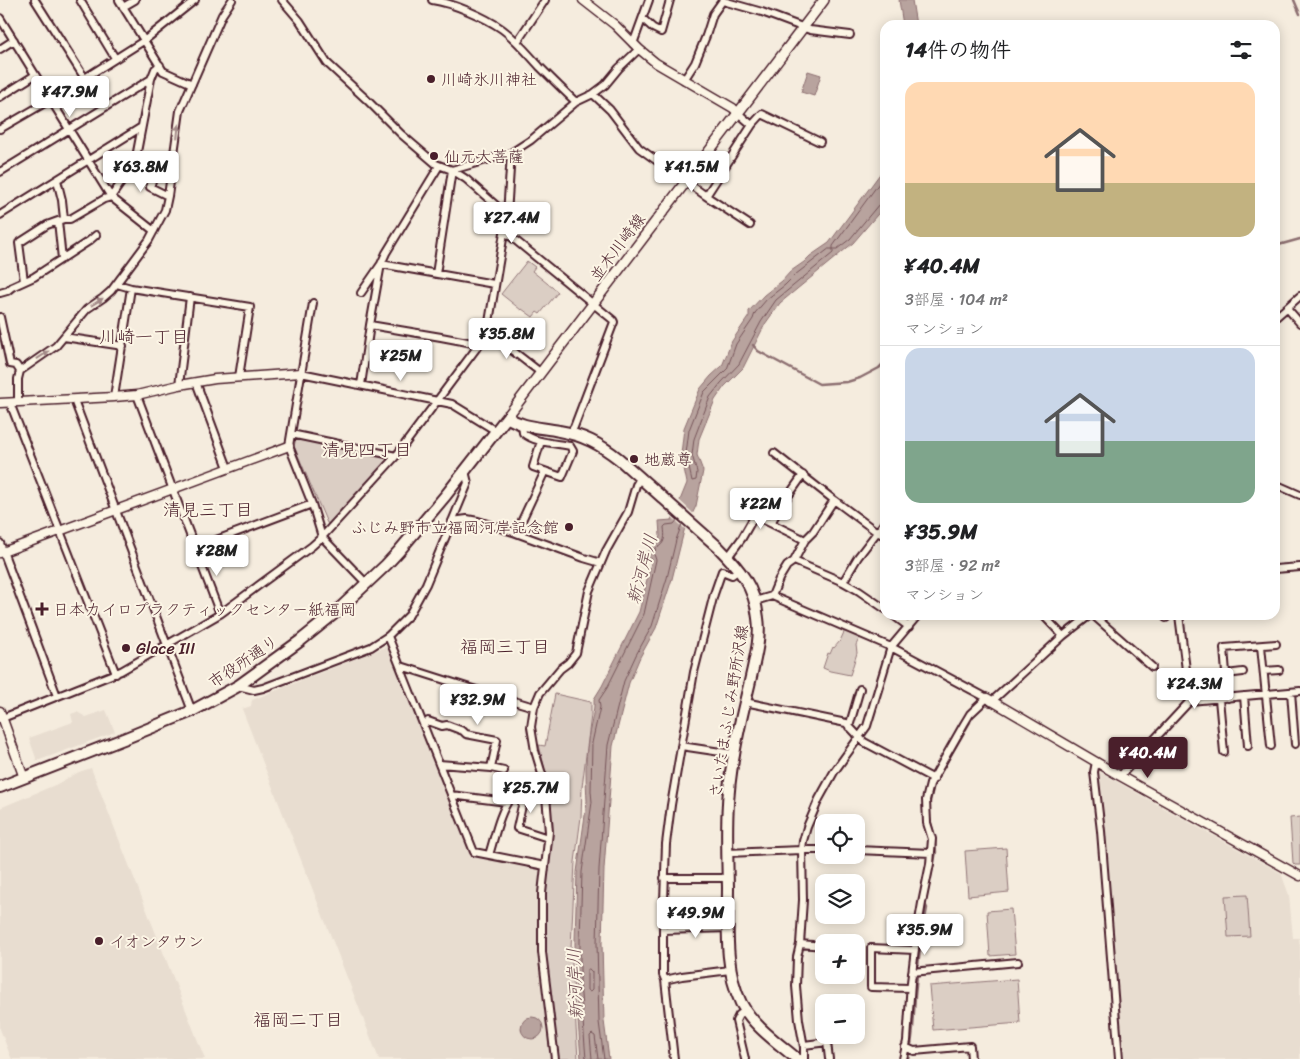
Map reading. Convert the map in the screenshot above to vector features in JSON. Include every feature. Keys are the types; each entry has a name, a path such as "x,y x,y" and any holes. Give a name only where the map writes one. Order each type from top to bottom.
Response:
{"main road":[{"name":"並木川崎線","path":"507,417 824,0"},
{"path":"507,417 522,425 570,433 592,441 604,448 642,478"},
{"name":"市役所通り","path":"0,787 192,711 238,686 300,641 336,612 399,552 507,417"},
{"name":"さいたまふじみ野所沢線","path":"642,478 728,557 749,585 755,601 759,632 728,790 727,853 730,970 735,988 752,1019 763,1031 797,1059"}],"street":[{"path":"35,0 84,77"},
{"path":"80,0 116,58"},
{"path":"119,0 164,71 192,84"},
{"path":"123,7 135,0"},
{"path":"0,129 145,40 195,0"},
{"path":"116,674 60,531 14,402 20,371 56,346 86,308 104,298 136,259 154,231 165,210 180,111 222,15 232,0"},
{"path":"282,0 300,21 327,63 366,98 400,134 439,166 452,170 466,179 507,214"},
{"path":"432,0 440,0 466,10 496,25 517,42 546,74 576,102"},
{"path":"517,42 545,0"},
{"path":"583,0 615,25 656,63 733,108 752,125"},
{"path":"452,170 511,153 531,140 576,102 605,86 636,46 642,19 650,0"},
{"path":"642,19 661,32 670,0"},
{"path":"684,80 695,63 713,14 723,0 810,30 850,35"},
{"path":"0,18 111,197 154,231"},
{"path":"0,49 14,40"},
{"path":"24,281 19,243 48,225 70,218 111,197 132,166 137,152 140,128 151,79 155,69 160,65"},
{"path":"0,97 35,75"},
{"path":"0,172 151,79"},
{"path":"593,94 610,110 639,148 750,225"},
{"path":"706,196 752,125 762,114 820,142"},
{"path":"0,215 140,128"},
{"path":"24,778 1,716 116,674 220,614 312,546 396,456 487,334 507,214 511,153"},
{"path":"132,166 154,175 150,187 168,196"},
{"path":"361,292 381,264 439,166"},
{"path":"436,274 452,170"},
{"path":"57,180 62,200 62,259"},
{"path":"504,230 613,320 614,324 570,433"},
{"path":"0,293 7,292 12,286 34,277 96,235"},
{"path":"381,264 494,284"},
{"path":"361,385 381,264"},
{"path":"117,284 250,307 239,377"},
{"path":"114,397 132,288"},
{"path":"1280,314 1300,296"},
{"path":"178,385 190,297"},
{"path":"312,303 289,446 312,504 322,537 366,583"},
{"path":"1287,308 1300,323"},
{"path":"0,316 10,364 16,365 20,371"},
{"path":"370,325 478,344"},
{"path":"487,331 540,372"},
{"path":"64,337 123,346"},
{"path":"0,403 137,395 178,385 215,379 301,373 452,404 496,431"},
{"path":"196,382 228,468"},
{"path":"137,395 220,614"},
{"path":"74,400 192,711"},
{"path":"522,425 522,433 526,436 541,441 570,446 573,451 562,477 533,467 541,441"},
{"path":"291,434 396,456"},
{"path":"2,553 289,446"},
{"path":"774,453 880,534"},
{"path":"238,686 254,690 263,688 371,647 388,636 409,614 426,584 468,483 465,471"},
{"path":"516,533 545,472"},
{"path":"770,523 803,475"},
{"path":"555,1059 542,952 542,893 549,832 545,784 535,750 531,727 534,706 540,693 576,653 590,591 606,551 628,512 636,485 642,478"},
{"path":"1280,486 1300,495"},
{"path":"772,596 787,566 794,561 834,500"},
{"path":"195,548 312,504"},
{"path":"728,557 754,517 806,540"},
{"path":"452,521 467,519 478,521 601,563"},
{"path":"843,582 858,557 880,528"},
{"path":"0,543 2,553 57,696"},
{"path":"794,561 843,582 880,606"},
{"path":"1280,569 1300,567"},
{"path":"674,1059 663,975 664,878 671,806 694,672 714,594 722,571 732,575 739,570"},
{"path":"755,601 772,596 891,647 989,700 1120,776 1300,876"},
{"path":"900,620 909,627"},
{"path":"804,1059 804,1045 799,1020 796,986 803,900 802,850 807,827 819,799 834,772 867,726 891,647 914,620"},
{"path":"1048,620 1063,636"},
{"path":"903,1059 906,1047 915,950 930,864 932,839 927,823 926,800 930,784 970,714 1063,636 1085,620"},
{"path":"1098,620 1152,667"},
{"path":"1180,620 1190,701"},
{"path":"388,636 474,852 545,866"},
{"path":"1228,698 1224,648 1276,644"},
{"path":"1261,646 1272,746"},
{"path":"401,666 534,706"},
{"path":"1264,671 1279,670"},
{"path":"1226,674 1243,672"},
{"path":"849,727 860,689"},
{"path":"1120,776 1190,701 1300,691"},
{"path":"1292,692 1296,744"},
{"path":"1244,696 1248,746"},
{"path":"1219,699 1224,752"},
{"path":"745,702 846,723 864,742 934,778"},
{"path":"424,725 428,722 442,726 447,725 466,734 496,740 490,768"},
{"path":"681,746 734,754"},
{"path":"1096,762 1094,772 1101,831 1119,1059"},
{"path":"439,764 504,771"},
{"path":"545,784 528,779 517,828 548,838"},
{"path":"451,795 507,802"},
{"path":"489,855 499,820 507,802 511,797 524,796"},
{"path":"727,853 815,850"},
{"path":"865,850 930,853"},
{"path":"664,878 728,878"},
{"path":"663,930 728,928"},
{"path":"800,944 815,945"},
{"path":"910,988 871,987 871,948 915,950"},
{"path":"912,972 1018,962"},
{"path":"665,980 730,970"},
{"path":"745,1059 736,1021 739,1015 746,1010"},
{"path":"804,1045 827,1042 829,1059"},
{"path":"906,1047 914,1051 970,1046 971,1059"}],"shaded area":[{"path":"527,261 535,267 532,271 558,292 540,314 537,312 533,317 501,294"},
{"path":"296,439 388,457 387,461 330,524 327,523 294,446"},
{"path":"845,630 860,637 856,645 857,653 850,675 823,668 828,653 830,654 833,647 840,641"},
{"path":"388,646 391,649 471,854 538,867 542,873 539,949 552,1059 379,1059 242,709 251,706 252,700"},
{"path":"555,694 591,702 575,862 571,948 578,1059 558,1059 545,945 547,876 552,835 548,783 539,745 545,746"},
{"path":"106,710 115,732 37,761 29,738 73,722 71,714 77,712 86,717"},
{"path":"91,768 205,1059 12,1059 10,1055 0,1029 0,808"},
{"path":"1098,771 1281,873 1289,895 1293,938 1299,938 1300,947 1300,1059 1122,1059"},
{"path":"1300,817 1300,865 1295,865 1293,863 1290,818"},
{"path":"1006,848 1009,892 968,896 965,851"},
{"path":"1247,895 1250,936 1228,937 1225,896"},
{"path":"1011,909 1015,954 990,956 987,911"},
{"path":"1017,979 1020,1023 933,1030 929,986"}],"water":[{"path":"899,0 912,0 915,20 902,20"},
{"path":"808,71 821,75 814,96 801,92"},
{"path":"880,174 880,212 853,243 780,303 765,324 743,368 724,387 715,400 699,439 697,455 703,471 696,506 684,531 672,579 656,628 640,657 629,683 613,746 604,869 602,943 604,1021 609,1059 581,1059 575,982 577,872 587,801 586,756 594,710 594,699 639,612 652,559 647,557 653,540 658,542 660,536 659,521 672,520 687,483 681,454 684,428 700,389 722,366 732,341 749,316 749,311 791,271 829,243"},
{"path":"532,1017 540,1020 543,1028 540,1036 532,1039 524,1036 521,1028 524,1020"}],"pier":[{"path":"678,499 695,515 687,531 671,516"}],"waterway":[{"path":"1294,0 1300,14"},
{"path":"1280,245 1300,239"},
{"path":"753,345 758,351 819,384 847,382 860,378 880,367"},
{"path":"929,806 934,784 970,722"},
{"path":"930,819 934,835"},
{"path":"908,1059 913,1032 919,957 927,908 925,904 936,852 935,840"}],"place":[{"name":"川崎氷川神社","path":"431,79"},
{"name":"仙元大菩薩","path":"434,156"},
{"name":"地蔵尊","path":"634,459"},
{"name":"ふじみ野市立福岡河岸記念館","path":"569,527"},
{"name":"日本カイロプラクティックセンター紙福岡","path":"42,609"},
{"name":"Glace III","path":"126,648"},
{"name":"イオンタウン","path":"99,941"}],"district":[{"name":"川崎一丁目","path":"144,337"},
{"name":"清見四丁目","path":"367,450"},
{"name":"清見三丁目","path":"208,510"},
{"name":"福岡三丁目","path":"505,647"},
{"name":"福岡二丁目","path":"298,1020"}],"water label":[{"name":"新河岸川","path":"642,569"},
{"name":"新河岸川","path":"575,984"}]}
